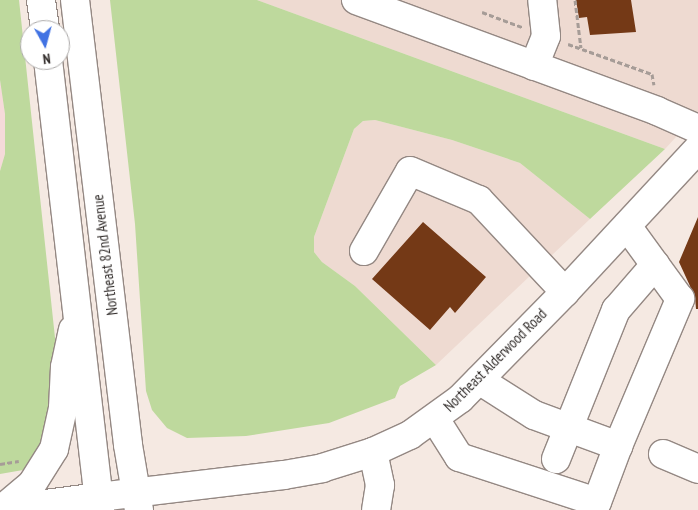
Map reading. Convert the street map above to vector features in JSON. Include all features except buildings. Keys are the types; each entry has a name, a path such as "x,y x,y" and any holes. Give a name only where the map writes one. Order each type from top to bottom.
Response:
{"main road":[{"path":"41,0 44,20"},
{"name":"Northeast 82nd Avenue","path":"75,0 137,501"},
{"path":"89,125 93,0"},
{"path":"356,0 666,114 698,129"},
{"path":"534,66 546,36 542,0"},
{"path":"49,70 100,504"},
{"name":"Northeast Alderwood Road","path":"0,510 137,501 284,475 322,468 372,452 410,435 435,419 479,380 565,292 698,149"},
{"path":"364,251 410,171 478,200 565,292"},
{"path":"435,419 459,457 597,502 618,446 680,299 627,226"},
{"path":"556,459 616,310 655,265"},
{"path":"0,510 32,484 54,449 63,408 65,367 78,304"},
{"path":"479,380 534,415 618,446"},
{"path":"372,452 380,485 376,510"},
{"path":"663,454 698,469"}],"path":[{"path":"575,0 581,48"}],"shaded area":[{"path":"257,0 698,0 698,113 665,149"},
{"path":"0,80 5,114 5,154 0,171"},
{"path":"375,120 452,140 520,163 590,219 436,365 355,286 322,262 314,252 314,237 354,129 363,121"}],"green space":[{"path":"0,0 19,0 21,20 20,70 26,70 58,366 54,410 37,460 23,470 0,474 0,171 5,154 5,114 0,80"},
{"path":"110,0 257,0 665,149 590,219 520,163 452,140 375,120 363,121 354,129 314,237 314,252 322,262 355,286 436,365 400,386 395,398 329,423 246,436 187,438 167,428 152,410 146,391 135,224"}]}
